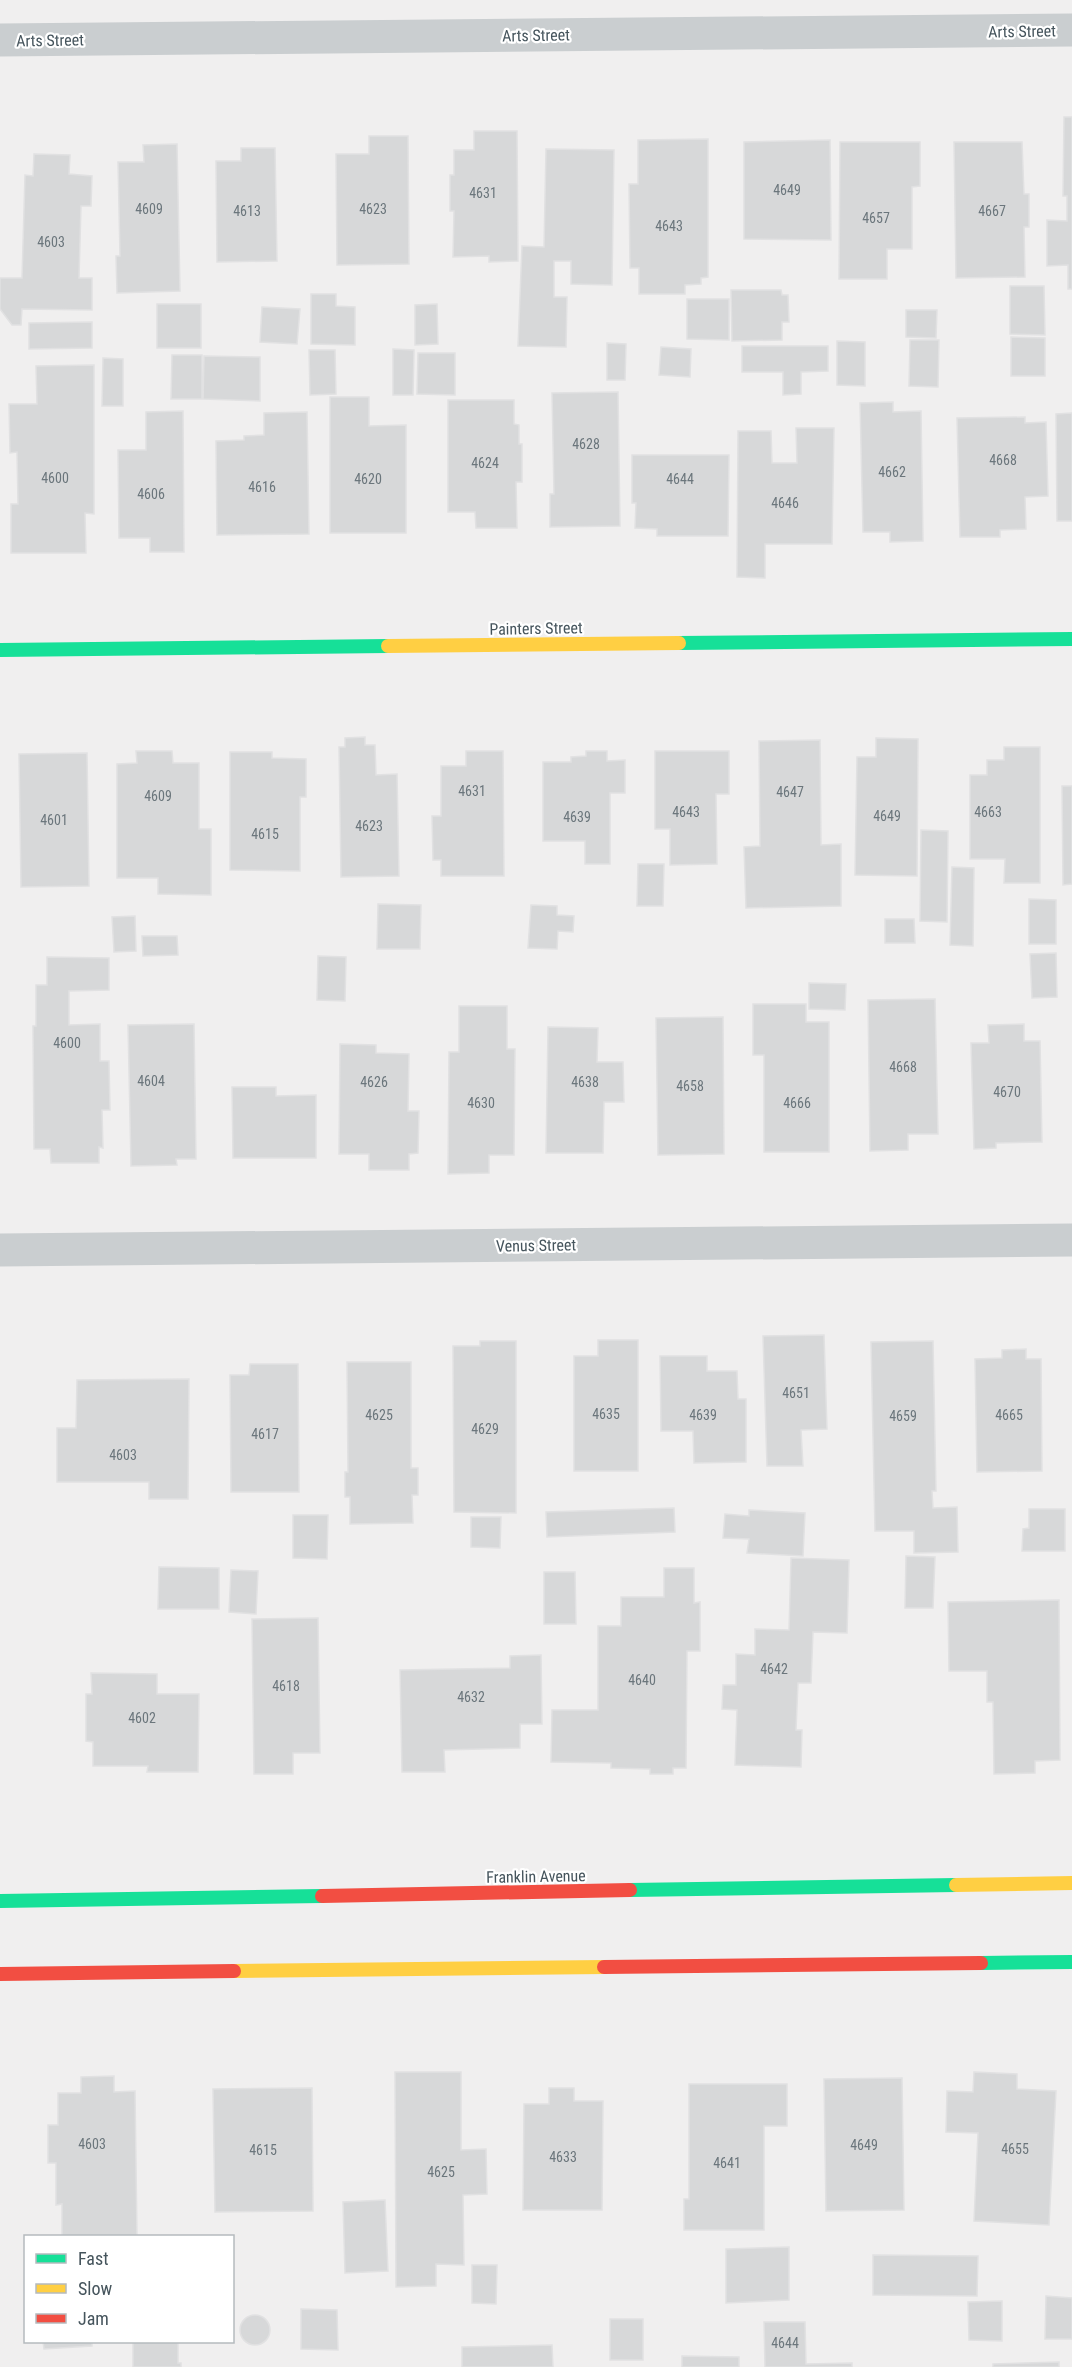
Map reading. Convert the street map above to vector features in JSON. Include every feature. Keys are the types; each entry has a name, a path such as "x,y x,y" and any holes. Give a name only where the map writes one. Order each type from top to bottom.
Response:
{"street":[{"name":"Arts Street","path":"0,40 1072,30"},
{"name":"Painters Street","path":"0,651 1072,639"},
{"name":"Venus Street","path":"0,1250 1072,1240"},
{"name":"Franklin Avenue","path":"0,1901 1072,1884"},
{"path":"0,1974 1072,1962"}],"building":[{"path":"1064,117 1072,117 1072,289 1068,289 1068,265 1047,266 1047,220 1067,221 1067,196 1063,196"},
{"path":"474,131 517,131 518,261 489,262 489,256 453,257 454,211 450,211 450,175 454,175 454,150 474,150"},
{"path":"369,136 408,136 409,264 337,265 336,154 369,154"},
{"path":"708,139 708,277 701,278 701,284 685,285 685,294 639,294 639,268 630,268 629,184 638,184 638,140"},
{"path":"830,140 831,240 744,239 744,142"},
{"path":"840,142 920,142 920,186 912,187 912,249 887,249 887,279 839,279"},
{"path":"954,142 1022,142 1024,194 1029,194 1029,227 1024,227 1025,277 956,278"},
{"path":"177,144 180,291 117,293 116,256 120,256 118,162 144,162 143,145"},
{"path":"241,148 275,148 277,261 217,262 216,161 241,161"},
{"path":"546,149 614,150 612,285 571,284 571,261 554,261 554,297 567,297 566,347 518,346 522,246 544,247"},
{"path":"34,154 70,155 69,174 92,176 91,206 81,206 79,278 92,278 92,310 22,309 21,325 12,325 0,309 0,278 22,278 25,175 33,176"},
{"path":"1010,286 1044,286 1045,335 1010,334"},
{"path":"731,290 781,290 782,295 788,295 789,322 782,322 782,340 732,341"},
{"path":"311,294 336,294 336,306 355,307 355,345 311,344"},
{"path":"687,299 729,299 729,340 687,339"},
{"path":"157,304 201,304 201,348 157,348"},
{"path":"437,304 438,344 415,345 415,305"},
{"path":"262,307 300,309 297,344 260,342"},
{"path":"906,310 937,310 936,338 906,337"},
{"path":"92,322 92,348 29,349 29,323"},
{"path":"1011,337 1045,338 1045,376 1011,376"},
{"path":"910,340 939,340 938,387 909,386"},
{"path":"837,341 865,342 865,386 837,385"},
{"path":"607,343 626,344 625,380 607,380"},
{"path":"742,346 828,346 828,371 801,372 801,394 783,395 783,372 742,372"},
{"path":"661,347 691,349 690,377 659,375"},
{"path":"393,349 414,350 413,395 393,395"},
{"path":"309,350 335,350 336,394 310,395"},
{"path":"418,353 455,353 455,395 417,394"},
{"path":"172,355 202,355 202,399 171,399"},
{"path":"204,356 260,357 260,401 203,399"},
{"path":"103,358 123,359 123,406 102,406"},
{"path":"94,365 94,514 85,513 86,553 11,553 11,504 18,504 17,452 10,453 9,404 37,404 36,366"},
{"path":"618,392 620,526 550,527 550,494 554,494 552,393"},
{"path":"330,397 369,397 369,426 406,425 406,533 330,533"},
{"path":"448,400 514,400 514,424 519,425 519,444 522,444 522,482 516,482 517,528 476,528 475,512 448,512"},
{"path":"893,402 893,412 921,411 923,541 890,542 890,532 863,532 860,403"},
{"path":"183,411 184,552 150,552 150,538 119,538 118,450 146,450 146,412"},
{"path":"307,412 309,534 217,535 216,441 244,440 244,436 264,435 264,413"},
{"path":"1072,413 1072,521 1057,521 1056,414"},
{"path":"1025,417 1025,423 1046,422 1048,496 1025,497 1026,529 1000,530 1000,537 960,537 957,418"},
{"path":"796,428 834,428 832,544 765,544 765,578 737,577 738,431 771,431 772,463 797,463"},
{"path":"632,455 729,455 728,536 657,536 657,529 635,528 636,503 632,503"},
{"path":"365,737 365,745 375,745 376,775 397,774 399,876 341,877 339,747 345,747 345,738"},
{"path":"876,738 918,739 917,876 855,875 857,757 876,757"},
{"path":"820,740 821,845 841,844 841,906 746,908 744,847 760,846 759,741"},
{"path":"1004,747 1040,747 1040,883 1004,883 1005,859 970,859 970,775 987,775 987,760 1004,760"},
{"path":"136,751 172,751 173,763 199,763 199,829 211,829 211,895 158,894 158,878 117,878 117,764 137,763"},
{"path":"466,751 503,751 504,876 441,876 441,860 433,860 432,816 441,816 441,766 466,766"},
{"path":"586,751 607,751 607,761 625,760 625,793 610,793 610,864 585,864 585,841 543,841 543,762 571,762 571,757 586,756"},
{"path":"655,751 729,751 729,794 716,794 717,864 670,865 670,829 655,829"},
{"path":"230,752 272,752 272,758 306,759 306,797 300,797 300,871 230,870"},
{"path":"87,753 89,886 21,887 19,754"},
{"path":"1062,786 1072,786 1072,884 1063,885"},
{"path":"921,830 948,831 947,922 920,921"},
{"path":"638,864 664,864 663,906 637,906"},
{"path":"952,867 974,868 973,946 950,945"},
{"path":"1029,899 1056,900 1056,944 1029,944"},
{"path":"378,904 421,905 420,949 377,949"},
{"path":"531,905 557,906 557,915 574,916 573,932 558,931 557,949 528,948"},
{"path":"135,916 136,951 114,952 112,917"},
{"path":"885,919 914,919 915,943 885,943"},
{"path":"142,936 177,936 178,955 143,956"},
{"path":"1056,953 1057,997 1032,998 1030,954"},
{"path":"318,956 346,957 345,1001 317,1000"},
{"path":"47,957 109,958 109,990 69,991 69,1025 100,1024 100,1061 109,1061 110,1110 102,1110 103,1148 99,1147 99,1163 51,1163 50,1149 34,1149 33,1026 36,1026 36,985 47,985"},
{"path":"809,983 846,984 845,1010 809,1009"},
{"path":"935,999 938,1134 908,1134 908,1150 870,1151 868,1000"},
{"path":"753,1004 806,1004 806,1022 829,1022 829,1152 764,1152 764,1055 753,1055"},
{"path":"459,1006 507,1006 507,1049 515,1049 514,1155 489,1155 489,1173 448,1174 449,1052 459,1052"},
{"path":"723,1017 724,1154 658,1155 656,1018"},
{"path":"194,1024 196,1159 176,1159 177,1165 131,1166 128,1025"},
{"path":"1024,1024 1024,1041 1040,1041 1042,1142 996,1143 996,1148 974,1149 971,1043 989,1043 988,1025"},
{"path":"548,1027 598,1028 597,1062 623,1062 624,1102 604,1102 603,1153 546,1153"},
{"path":"340,1044 376,1045 376,1053 409,1054 408,1111 419,1111 418,1153 409,1154 409,1170 369,1170 369,1154 339,1154"},
{"path":"232,1087 276,1087 276,1096 316,1095 316,1158 233,1158"},
{"path":"824,1335 827,1429 801,1430 803,1466 767,1466 763,1336"},
{"path":"598,1340 638,1340 638,1471 574,1471 574,1356 598,1356"},
{"path":"480,1341 516,1341 516,1513 454,1512 453,1346 480,1346"},
{"path":"933,1341 936,1491 932,1491 933,1508 957,1507 958,1552 914,1553 914,1531 875,1531 871,1342"},
{"path":"1026,1349 1026,1359 1041,1359 1042,1471 977,1472 975,1359 1002,1358 1002,1350"},
{"path":"660,1356 707,1356 707,1371 737,1371 738,1399 746,1399 746,1462 694,1463 693,1431 661,1431"},
{"path":"347,1362 411,1362 411,1468 418,1468 418,1495 412,1495 413,1523 350,1524 350,1497 345,1497 345,1472 348,1472"},
{"path":"250,1364 298,1364 299,1492 231,1492 230,1375 249,1375"},
{"path":"189,1379 188,1499 149,1499 149,1482 57,1482 57,1428 76,1428 77,1380"},
{"path":"674,1508 675,1532 547,1537 546,1512"},
{"path":"1029,1509 1065,1509 1065,1551 1022,1551 1023,1529 1029,1528"},
{"path":"749,1510 805,1513 803,1556 747,1553 749,1539 723,1538 725,1514 749,1516"},
{"path":"293,1515 328,1515 327,1559 293,1558"},
{"path":"471,1517 501,1517 500,1548 471,1547"},
{"path":"906,1556 935,1557 933,1608 905,1608"},
{"path":"791,1558 849,1560 847,1633 813,1632 811,1683 798,1683 796,1730 802,1730 801,1767 735,1765 737,1710 722,1709 723,1685 736,1685 736,1654 755,1655 755,1629 789,1630"},
{"path":"159,1567 219,1568 219,1609 158,1609"},
{"path":"664,1568 694,1568 694,1603 700,1602 700,1651 687,1651 686,1768 673,1768 673,1774 650,1774 650,1769 611,1768 611,1763 551,1762 552,1710 598,1710 598,1626 621,1626 621,1597 664,1597"},
{"path":"231,1570 258,1571 256,1614 229,1612"},
{"path":"544,1572 575,1572 576,1624 544,1624"},
{"path":"1059,1600 1060,1760 1035,1761 1035,1773 994,1774 993,1702 987,1702 987,1671 949,1671 948,1602"},
{"path":"318,1618 320,1753 293,1753 293,1774 254,1774 252,1619"},
{"path":"541,1655 542,1724 520,1724 520,1748 444,1750 445,1772 402,1772 400,1670 510,1668 510,1656"},
{"path":"91,1673 157,1674 157,1694 199,1694 198,1772 147,1772 148,1766 93,1766 93,1742 86,1741 86,1694 92,1694"},
{"path":"395,2072 461,2072 461,2150 486,2149 487,2194 463,2195 464,2265 436,2264 436,2286 396,2287"},
{"path":"974,2072 1017,2074 1017,2089 1056,2091 1049,2225 974,2221 978,2133 946,2132 947,2091 973,2092"},
{"path":"114,2076 114,2092 135,2091 137,2235 62,2235 62,2204 56,2205 56,2163 48,2163 48,2125 58,2125 58,2093 81,2093 81,2077"},
{"path":"902,2078 904,2210 826,2211 824,2079"},
{"path":"689,2084 787,2084 787,2126 764,2126 764,2230 684,2230 684,2199 689,2199"},
{"path":"312,2088 313,2211 215,2212 213,2089"},
{"path":"549,2088 574,2088 574,2101 603,2101 602,2210 523,2210 524,2104 549,2104"},
{"path":"385,2200 388,2271 345,2273 343,2202"},
{"path":"789,2247 789,2300 726,2303 726,2249"},
{"path":"873,2255 978,2256 977,2296 873,2295"},
{"path":"472,2265 497,2265 496,2304 472,2303"},
{"path":"1046,2296 1072,2298 1072,2339 1045,2339"},
{"path":"1002,2301 1002,2341 969,2340 968,2302"},
{"path":"301,2309 337,2310 338,2350 301,2349"},
{"path":"255,2315 266,2319 270,2330 266,2341 255,2345 244,2341 240,2330 244,2319"},
{"path":"610,2319 643,2319 643,2360 610,2360"},
{"path":"764,2322 805,2322 806,2364 852,2363 852,2367 765,2367"},
{"path":"43,2343 92,2343 92,2346 44,2349"},
{"path":"133,2343 178,2343 178,2363 181,2363 181,2367 133,2367"},
{"path":"552,2345 553,2367 462,2367 462,2347"},
{"path":"682,2356 739,2357 739,2367 682,2367"},
{"path":"1059,2362 1059,2367 993,2367 993,2364"}],"traffic: fast":[{"path":"679,643 1072,639"},
{"path":"0,650 388,646"},
{"path":"630,1890 956,1885"},
{"path":"0,1901 322,1896"},
{"path":"981,1963 1072,1962"}],"traffic: slow":[{"path":"388,646 679,643"},
{"path":"956,1885 1072,1883"},
{"path":"234,1971 604,1967"}],"traffic: jam":[{"path":"322,1896 630,1890"},
{"path":"604,1967 981,1963"},
{"path":"0,1974 234,1971"}]}
